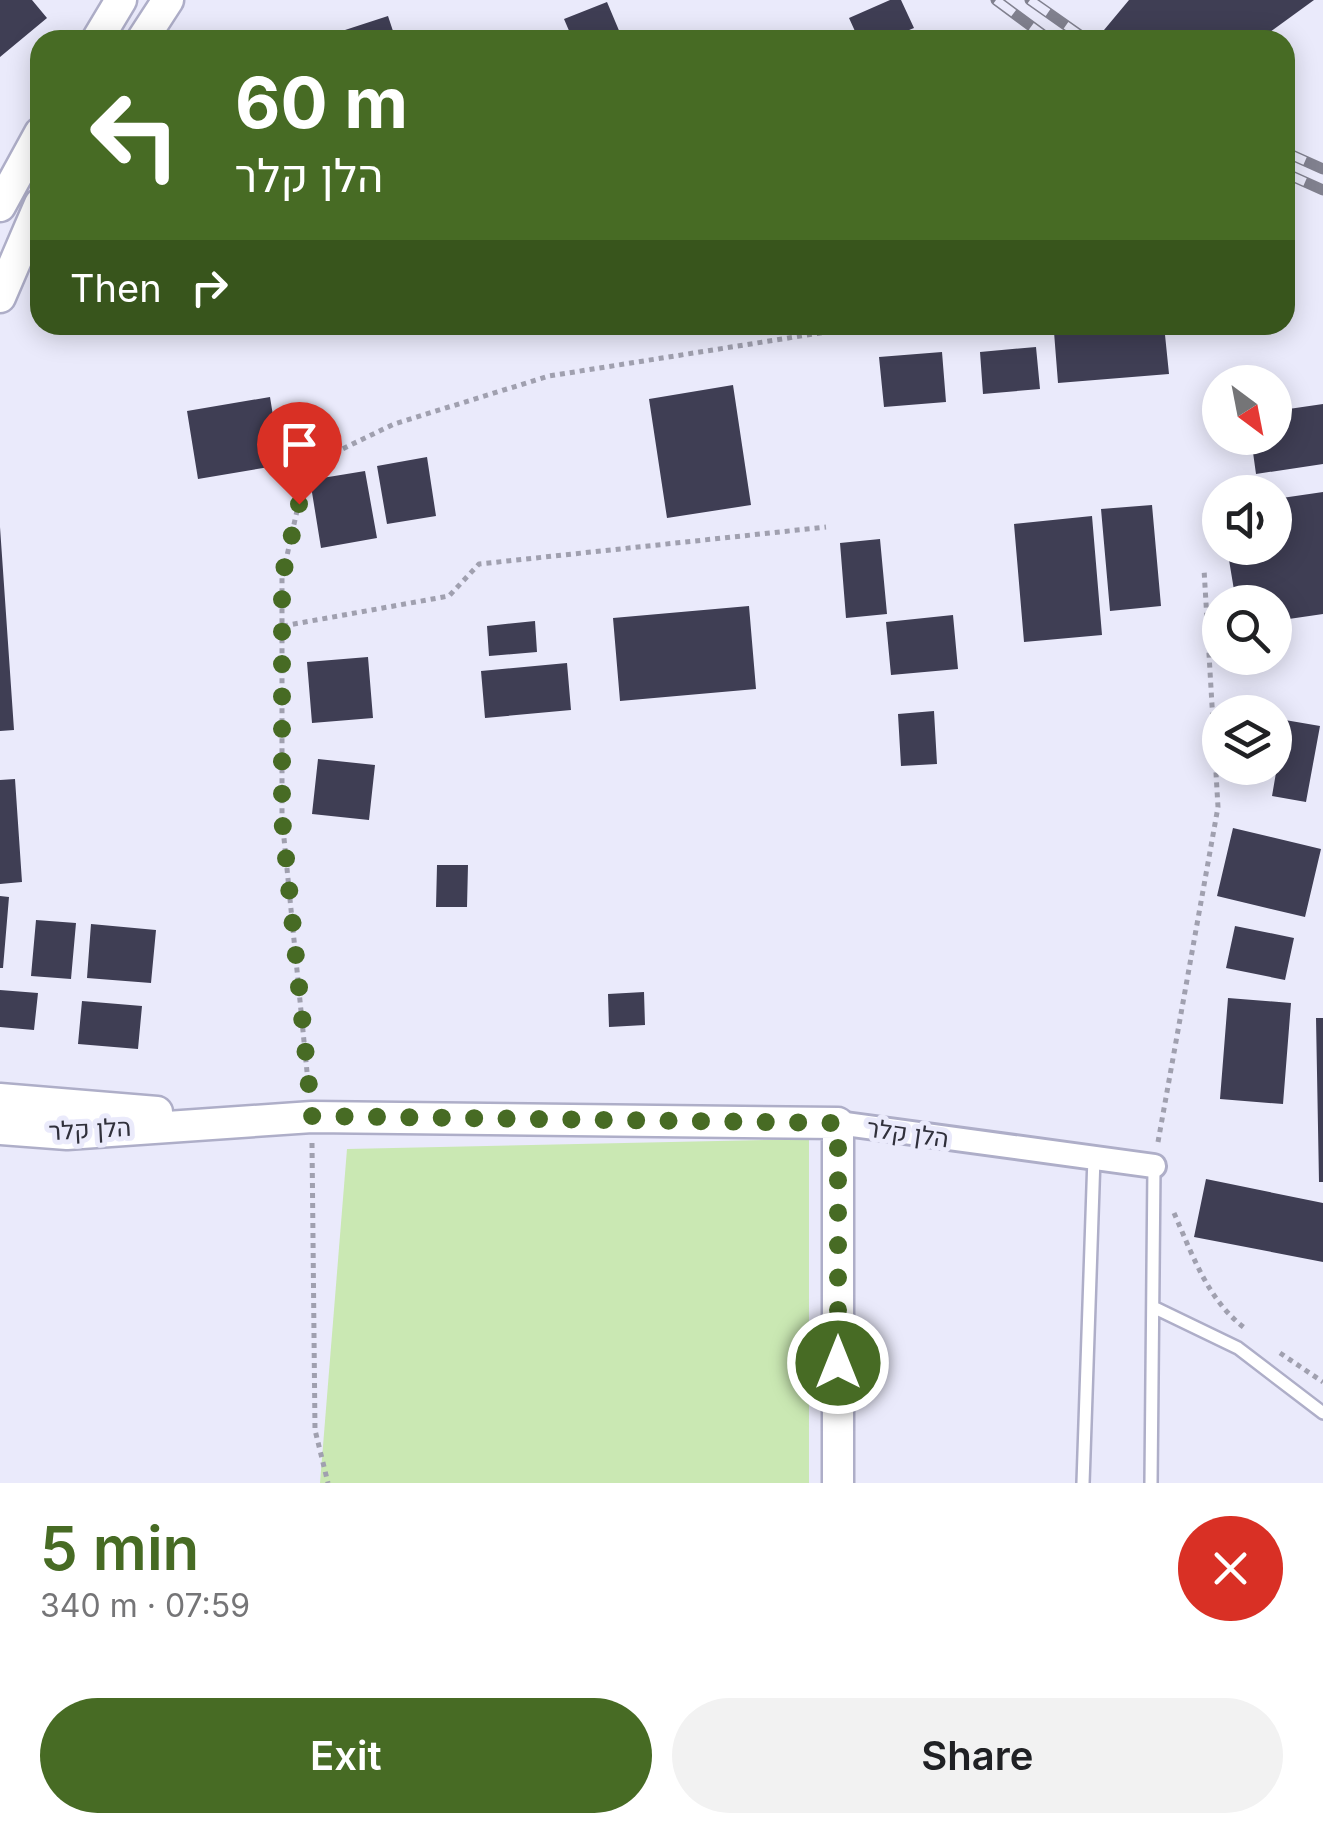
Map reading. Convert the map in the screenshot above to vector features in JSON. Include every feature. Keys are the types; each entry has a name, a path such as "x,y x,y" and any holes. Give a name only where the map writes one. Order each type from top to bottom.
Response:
{"street":[{"path":"102,30 121,0"},
{"path":"148,30 168,0"},
{"path":"0,206 30,151"},
{"path":"0,296 30,227"},
{"name":"הלן קלר","path":"0,1099 240,1118"},
{"name":"הלן קלר","path":"0,1129 67,1134 240,1118 312,1116 838,1123 1154,1166"},
{"path":"838,1123 838,1483"}],"lane":[{"path":"1083,1483 1094,1158"},
{"path":"1150,1483 1154,1166"},
{"path":"1152,1306 1238,1348 1323,1413"}],"path":[{"path":"328,1483 315,1430 312,1116 282,818 282,578 307,466 394,424 549,376 807,335"},
{"path":"282,626 449,596 480,564 826,527"},
{"path":"1204,569 1218,807 1154,1166 1201,1276 1226,1314 1259,1338"},
{"path":"1275,1350 1323,1382"}],"green space":[{"path":"809,1139 809,1483 320,1483 347,1149"}],"building":[{"path":"0,0 32,0 47,18 0,57"},
{"path":"890,0 901,0 914,28 854,30 849,18"},
{"path":"1129,0 1314,0 1273,30 1104,30"},
{"path":"607,2 619,30 569,30 564,19"},
{"path":"388,16 393,30 345,30"},
{"path":"1054,335 1165,335 1169,374 1058,383"},
{"path":"1036,347 1040,389 983,394 980,352"},
{"path":"942,352 946,402 884,407 879,357"},
{"path":"733,385 751,505 667,518 649,399"},
{"path":"270,397 281,465 198,479 187,411"},
{"path":"1323,404 1323,464 1256,474 1253,455 1292,455 1292,409"},
{"path":"427,457 436,516 387,524 377,466"},
{"path":"365,471 377,538 321,548 310,480"},
{"path":"1323,492 1323,614 1292,619 1292,585 1233,585 1230,565 1292,565 1292,497"},
{"path":"1152,505 1161,606 1110,611 1101,509"},
{"path":"1092,516 1102,635 1024,642 1014,524"},
{"path":"0,527 14,730 0,731"},
{"path":"880,539 887,614 846,618 840,543"},
{"path":"749,606 756,689 620,701 613,618"},
{"path":"953,615 958,669 891,675 886,622"},
{"path":"535,621 537,652 489,656 487,626"},
{"path":"368,657 373,718 312,723 307,662"},
{"path":"567,663 571,710 485,718 481,671"},
{"path":"934,711 937,764 901,766 898,714"},
{"path":"1292,721 1320,726 1306,802 1272,796 1274,785 1292,785"},
{"path":"318,759 375,765 369,820 312,814"},
{"path":"15,779 22,882 0,884 0,780"},
{"path":"1233,828 1321,849 1305,917 1217,896"},
{"path":"437,865 468,865 467,907 436,907"},
{"path":"0,896 9,897 3,968 0,968"},
{"path":"36,920 76,923 71,979 31,976"},
{"path":"91,924 156,930 151,983 87,978"},
{"path":"1235,926 1294,938 1285,980 1226,968"},
{"path":"0,990 38,993 34,1030 0,1027"},
{"path":"644,992 645,1025 609,1027 608,994"},
{"path":"1228,998 1291,1003 1283,1104 1220,1099"},
{"path":"82,1001 142,1006 138,1049 78,1044"},
{"path":"1316,1018 1323,1018 1323,1182 1319,1182"},
{"path":"1206,1179 1323,1203 1323,1262 1194,1237"}],"railway":[{"path":"996,0 1036,30"},
{"path":"1030,0 1073,30"},
{"path":"1295,156 1323,169"},
{"path":"1295,177 1323,190"}],"route":[{"path":"299,504 282,578 282,818 312,1116 797,1119 838,1123 838,1363"}]}
